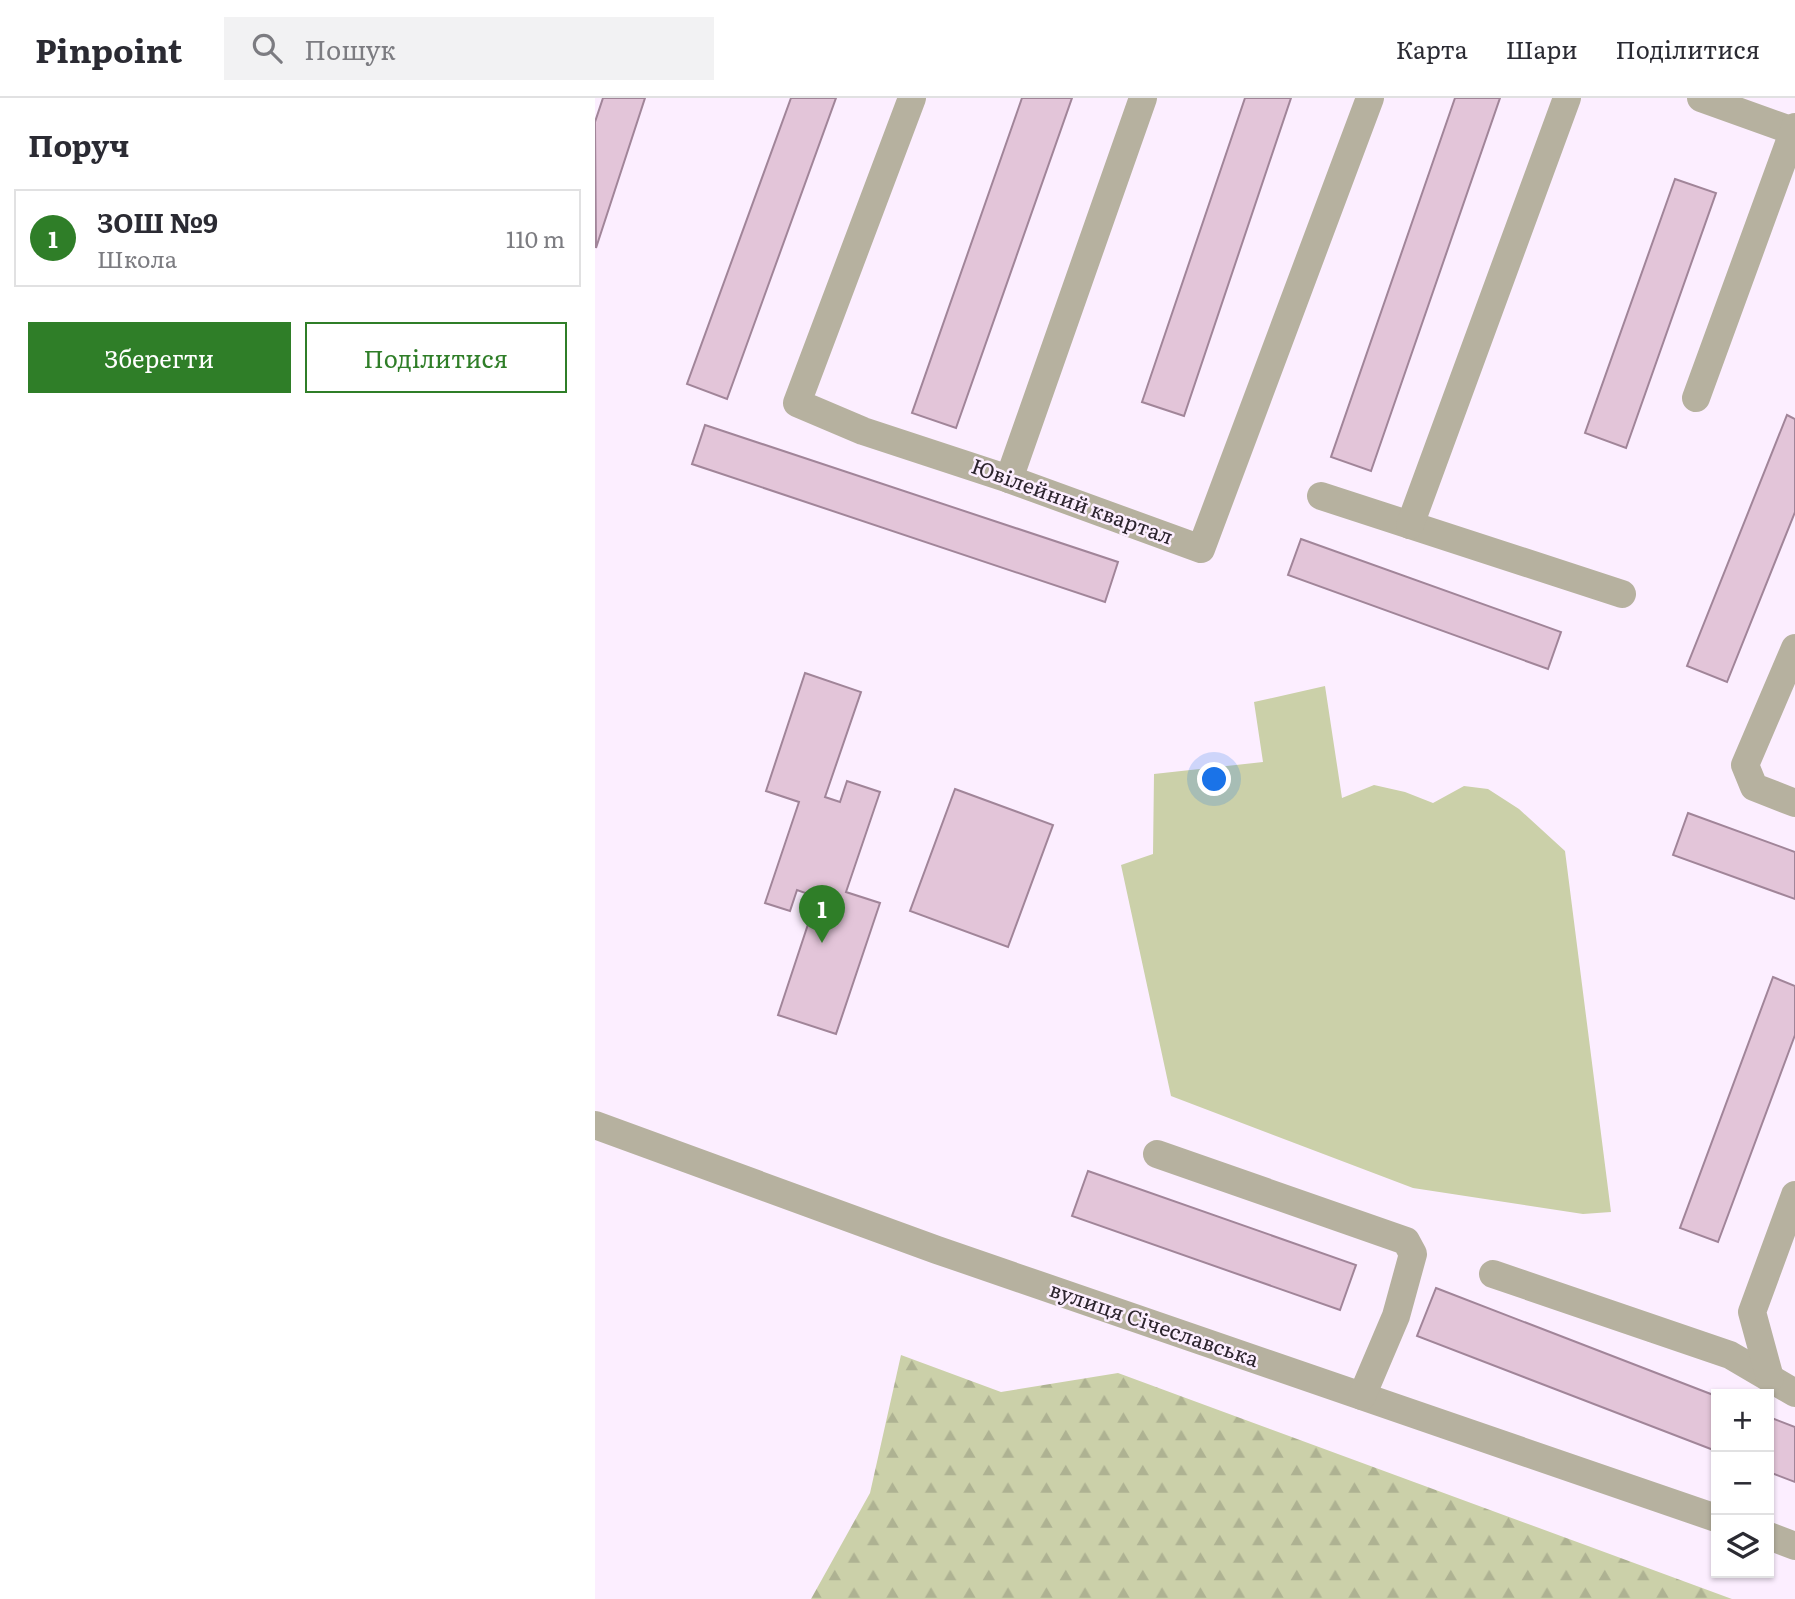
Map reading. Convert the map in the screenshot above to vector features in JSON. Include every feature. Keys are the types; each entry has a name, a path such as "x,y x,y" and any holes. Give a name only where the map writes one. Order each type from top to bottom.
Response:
{"street":[{"name":"Ювілейний квартал","path":"912,98 797,402 863,431 1009,479 1201,549 1370,98"},
{"path":"1009,479 1143,98"},
{"path":"1410,525 1567,98"},
{"path":"1696,398 1794,129 1701,98"},
{"path":"1321,496 1622,594"},
{"path":"1795,648 1745,765 1754,787 1795,803"},
{"name":"вулиця Січеславська","path":"595,1125 937,1250 1711,1516"},
{"path":"1157,1154 1406,1241 1413,1254 1396,1316 1362,1396"},
{"path":"1770,1378 1752,1312 1795,1195"},
{"path":"1493,1274 1730,1355 1795,1393"},
{"path":"1774,1538 1795,1546"}],"green space":[{"path":"1325,686 1342,798 1374,785 1405,792 1433,803 1464,786 1488,789 1519,809 1565,851 1611,1212 1583,1214 1413,1188 1171,1096 1121,865 1153,854 1154,774 1263,762 1254,702"},
{"path":"901,1355 1001,1392 1118,1373 1732,1599 811,1599 870,1493"}],"building":[{"path":"603,98 645,98 596,248 595,122"},
{"path":"791,98 836,98 727,399 687,384"},
{"path":"1022,98 1072,98 956,428 912,413"},
{"path":"1245,98 1291,98 1184,416 1142,402"},
{"path":"1455,98 1500,98 1371,471 1331,457"},
{"path":"1675,179 1716,193 1626,448 1585,433"},
{"path":"1787,415 1795,419 1795,512 1727,682 1687,666"},
{"path":"705,425 1118,562 1105,602 692,464"},
{"path":"1301,539 1561,632 1548,669 1288,575"},
{"path":"805,673 861,692 825,797 840,802 847,781 880,792 846,892 880,903 836,1034 778,1015 817,897 797,890 790,911 765,903 799,802 766,791"},
{"path":"955,789 1053,825 1008,947 910,911"},
{"path":"1688,813 1795,852 1795,899 1673,855"},
{"path":"1773,977 1795,986 1795,1035 1718,1242 1680,1228"},
{"path":"1088,1171 1356,1265 1340,1310 1072,1216"},
{"path":"1436,1288 1711,1394 1711,1449 1417,1336"},
{"path":"1774,1419 1795,1427 1795,1482 1774,1474"}],"place":[{"name":"ЗОШ №9","path":"822,943"}]}
